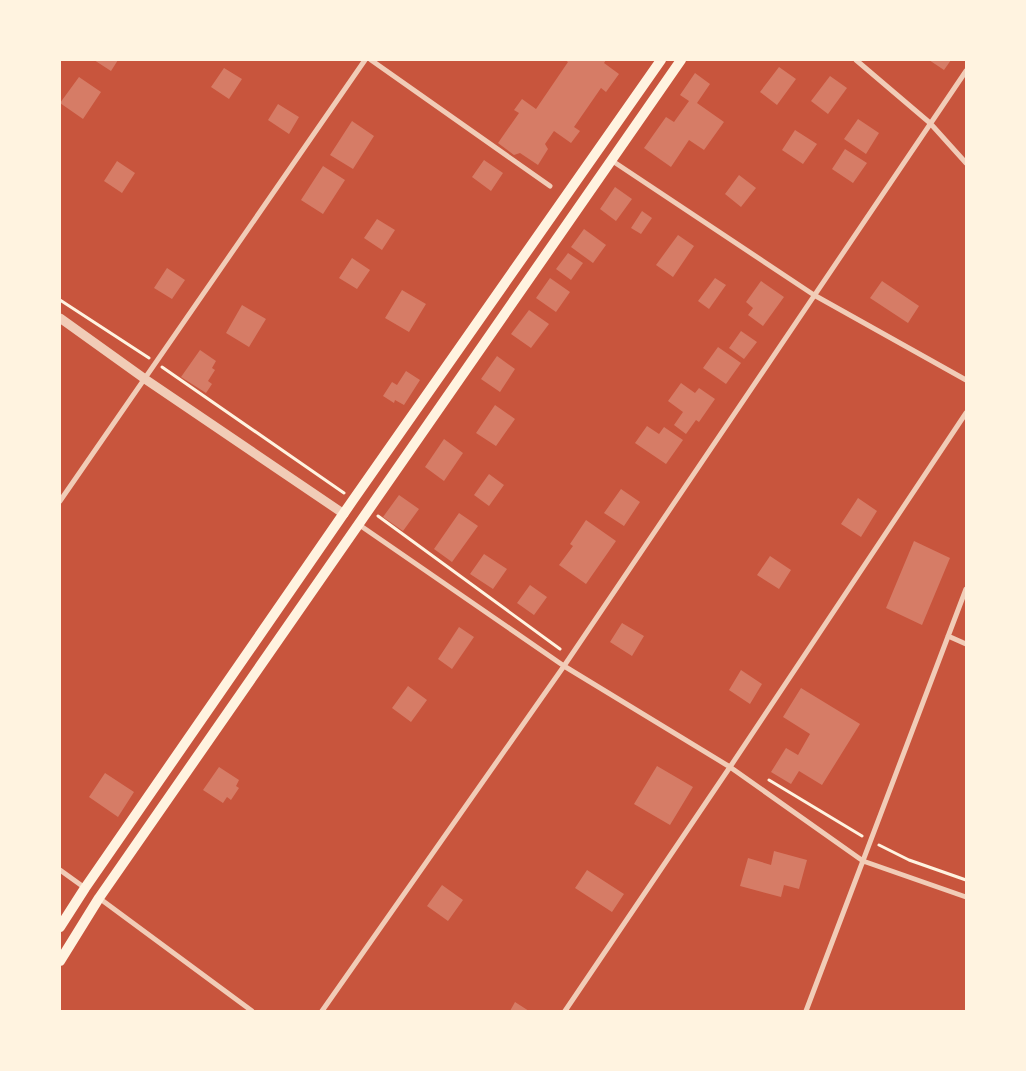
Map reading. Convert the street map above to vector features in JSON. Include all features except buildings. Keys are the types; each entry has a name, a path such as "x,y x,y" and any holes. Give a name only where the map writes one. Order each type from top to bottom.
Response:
{"main road":[{"path":"60,927 85,888 660,60"},
{"path":"60,961 99,898 681,60"},
{"path":"597,150 611,159"},
{"path":"344,514 358,523"},
{"path":"85,888 99,898"}],"street":[{"path":"60,501 366,60"},
{"path":"371,60 550,186"},
{"path":"856,60 930,123 966,163"},
{"path":"322,1011 564,666 966,71"},
{"path":"611,159 814,295 966,380"},
{"path":"60,318 145,379 344,514"},
{"path":"564,1011 730,767 966,413"},
{"path":"358,523 564,666 730,767 863,861 966,897"},
{"path":"806,1011 966,589"},
{"path":"948,636 966,644"},
{"path":"60,870 85,888"},
{"path":"99,898 252,1011"}],"path":[{"path":"60,300 156,363 348,496"},
{"path":"376,514 570,656"},
{"path":"769,780 871,841 909,860 966,880"}]}
